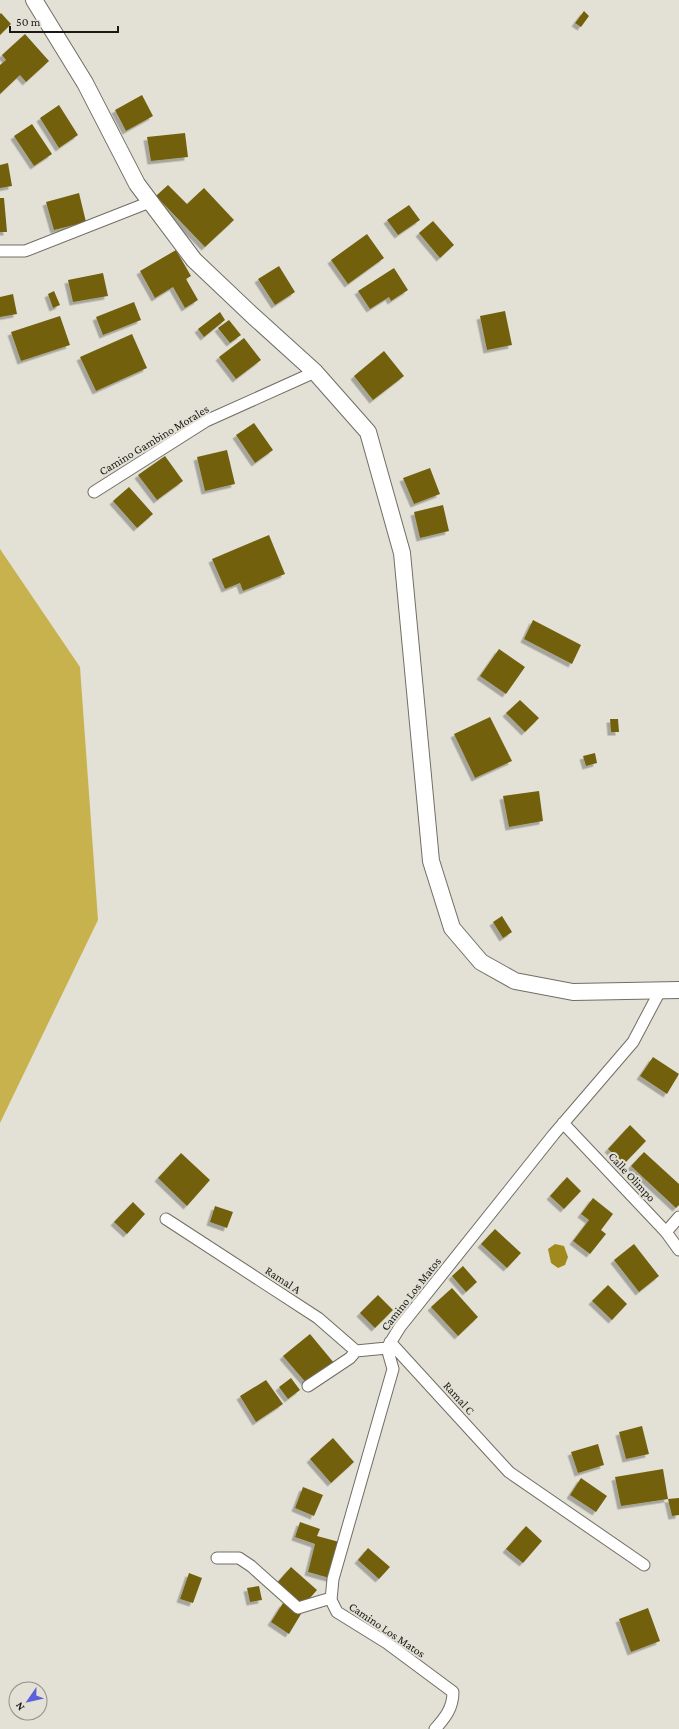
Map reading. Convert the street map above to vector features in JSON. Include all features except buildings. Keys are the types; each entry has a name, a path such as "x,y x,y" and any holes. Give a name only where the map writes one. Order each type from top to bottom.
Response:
{"street":[{"path":"34,0 85,83 137,184 194,260 315,372 368,432 402,553 431,861 452,928 481,962 516,981 573,992 661,989 679,990"},
{"path":"0,251 25,251 150,202"},
{"name":"Camino Gambino Morales","path":"94,492 206,421 315,372"},
{"name":"Camino Los Matos","path":"435,1729 453,1703 453,1692 387,1643 338,1612 331,1598 333,1579 393,1369 389,1345 563,1123 633,1042 661,989"},
{"name":"Calle Olimpo","path":"563,1123 666,1232 679,1250"},
{"path":"666,1232 679,1217"},
{"name":"Ramal A","path":"166,1220 318,1318 356,1351"},
{"path":"308,1386 350,1358 356,1351 389,1345"},
{"name":"Ramal C","path":"389,1345 509,1472 644,1565"},
{"path":"217,1558 239,1558 251,1566 298,1608 331,1598"}],"shaded area":[{"path":"0,549 80,667 98,920 0,1123"},
{"path":"555,1244 564,1246 568,1257 565,1265 558,1268 551,1263 548,1249"}]}
